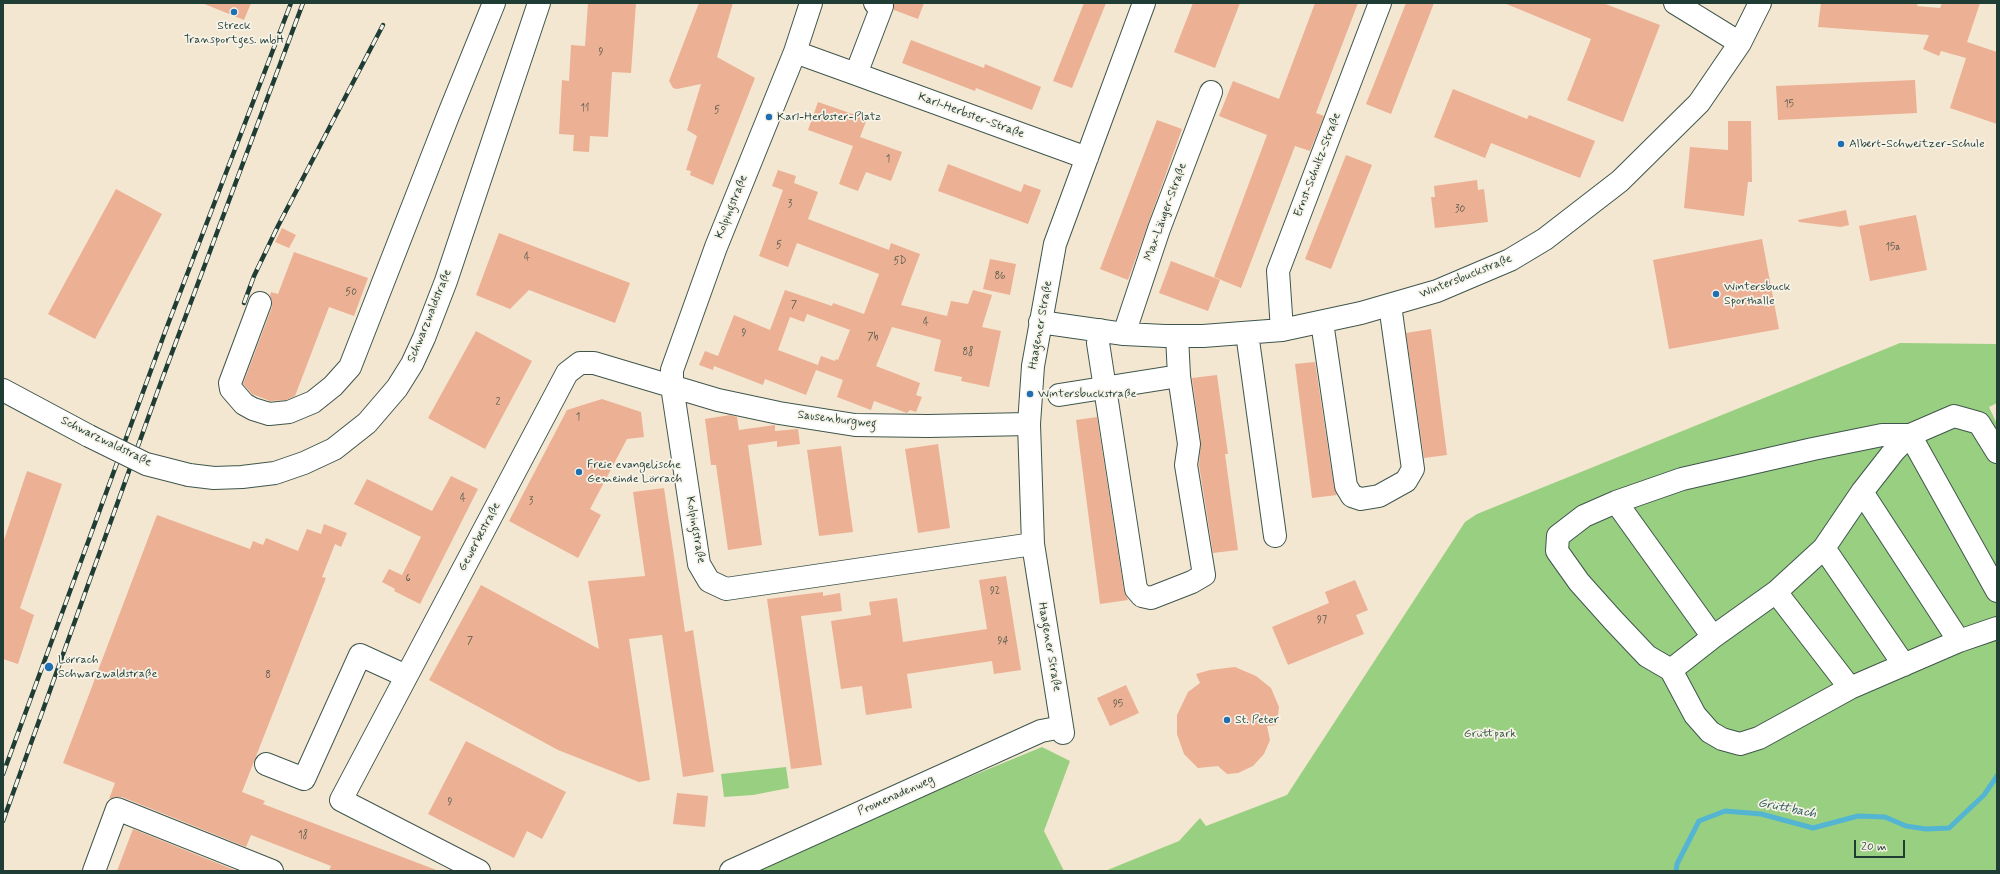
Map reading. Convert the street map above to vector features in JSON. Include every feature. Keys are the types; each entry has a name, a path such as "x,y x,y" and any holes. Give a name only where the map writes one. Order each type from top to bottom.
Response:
{"street":[{"path":"260,303 230,383 231,389 244,404 253,409 269,414 289,412 313,402 333,386 350,368 439,137 494,3"},
{"name":"Schwarzwaldstraße","path":"3,390 89,436 146,464 190,475 214,478 242,477 276,473 304,463 334,449 367,423 397,388 412,364 424,338 446,281 539,3"},
{"path":"811,3 795,52 856,74 880,4"},
{"name":"Haagener Straße","path":"1063,730 1033,544 1029,424 1033,366 1055,244 1144,3"},
{"name":"Ernst-Schultz-Straße","path":"1282,330 1278,271 1380,3"},
{"path":"1675,3 1740,43"},
{"name":"Wintersbuckstraße","path":"1040,322 1124,334 1177,336 1282,330 1322,322 1390,305 1437,291 1483,272 1510,260 1545,239 1620,181 1699,103 1740,43 1760,3"},
{"name":"Kolpingstraße","path":"795,52 716,246 672,370 672,386 699,564 709,581 726,589 1033,544"},
{"name":"Karl-Herbster-Straße","path":"856,74 1087,158"},
{"name":"Max-Läuger-Straße","path":"1124,334 1159,229 1211,92"},
{"path":"1322,322 1346,486 1352,496 1361,499 1379,496 1406,481 1413,469 1390,305"},
{"path":"1100,330 1098,343 1136,588 1142,596 1151,598 1192,582 1204,575 1186,465 1189,444 1179,376 1177,336"},
{"path":"1247,332 1275,536"},
{"name":"Gewerbestraße","path":"480,871 341,800 567,374 580,363 594,363 672,386"},
{"path":"1059,395 1179,376"},
{"name":"Sausenburgweg","path":"672,386 718,400 855,425 928,426 1029,424"},
{"path":"1671,670 1713,637 1776,592 1824,548 1862,492 1894,451 1910,435 1954,416 1979,422 1997,452"},
{"path":"1910,435 1882,435 1682,479 1616,502 1584,516 1558,536 1557,551 1579,582 1647,656 1671,670 1695,715 1710,732 1722,739 1740,744 1759,738 1850,688 1959,641 1997,628"},
{"path":"1910,435 1997,591"},
{"path":"1862,492 1959,641"},
{"path":"1616,502 1713,637"},
{"path":"1824,548 1904,665"},
{"path":"1776,592 1850,688"},
{"path":"266,764 304,779 360,655 406,676"},
{"name":"Promenadenweg","path":"731,871 1041,731 1063,730"},
{"path":"94,871 117,809 272,871"}],"green space":[{"name":"Grüttpark","path":"1900,343 1997,344 1997,403 1989,407 1997,424 1997,871 1105,871 1179,841 1200,818 1206,826 1287,795 1465,522 1477,514"},
{"path":"1042,747 1070,761 1044,831 1064,871 741,871"},
{"path":"786,767 789,788 753,795 724,797 721,774"}],"building":[{"name":"Streck Transportges. mbH","path":"202,3 251,3 244,20"},
{"path":"588,3 636,3 631,73 612,72 608,137 590,136 589,152 573,151 574,135 559,134 562,80 569,81 571,45 585,46"},
{"path":"699,3 733,3 717,57 755,78 713,185 690,175 691,171 686,170 697,136 687,130 701,84 677,89 673,88 669,81"},
{"path":"894,3 924,3 918,19 894,10"},
{"path":"1084,3 1106,3 1072,88 1053,81"},
{"path":"1193,3 1240,3 1215,68 1174,52"},
{"path":"1315,3 1358,3 1316,113 1324,116 1310,151 1295,146 1241,288 1214,277 1267,135 1219,116 1233,81 1279,99"},
{"path":"1406,3 1434,3 1391,114 1366,104"},
{"path":"1504,3 1603,3 1660,25 1623,122 1567,100 1591,39"},
{"path":"1821,3 1918,3 1917,6 1940,8 1942,3 1980,3 1967,42 1997,52 1997,124 1950,108 1966,58 1941,51 1939,56 1923,49 1929,35 1818,27"},
{"path":"911,40 984,68 985,64 1041,87 1032,110 976,88 975,91 902,63"},
{"path":"1915,80 1917,113 1778,120 1776,86"},
{"path":"1453,89 1527,119 1529,115 1595,141 1580,178 1491,143 1485,158 1434,137"},
{"path":"818,102 867,119 860,137 902,152 891,181 866,172 858,191 839,184 853,146 808,130"},
{"path":"1157,120 1182,129 1128,280 1100,269"},
{"path":"1728,121 1751,121 1752,182 1748,182 1744,216 1684,208 1690,147 1728,150"},
{"path":"1346,155 1372,165 1331,269 1305,259"},
{"path":"948,164 1021,192 1024,184 1041,190 1028,224 938,191"},
{"path":"778,170 796,176 794,183 818,192 808,219 889,250 891,243 920,254 901,305 947,316 951,301 968,304 973,290 992,295 982,327 1001,331 989,387 961,381 962,377 934,371 941,340 892,327 876,366 920,383 916,395 922,397 916,412 910,410 907,413 874,401 871,410 837,397 843,380 816,370 806,395 765,379 763,385 714,366 713,370 699,365 705,351 718,356 734,315 770,330 785,290 832,306 833,303 864,314 879,274 797,243 788,267 759,256 783,190 772,186","holes":["807,314 850,330 838,360 836,359 835,361 821,356 818,365 778,350 790,317 804,322"]},
{"path":"1477,180 1478,190 1484,189 1488,222 1435,228 1431,197 1435,197 1434,186"},
{"path":"116,189 162,214 95,339 48,314"},
{"path":"1846,210 1849,225 1841,227 1799,222 1798,220"},
{"path":"1916,215 1927,270 1870,281 1859,226"},
{"path":"282,228 296,235 289,248 275,242"},
{"path":"499,233 630,283 615,323 529,290 510,309 476,295"},
{"name":"Wintersbuck Sporthalle","path":"1762,239 1779,329 1669,349 1653,260"},
{"path":"294,252 368,278 354,316 329,307 295,396 286,400 270,401 252,394 243,384 272,307 270,296 271,292 278,294"},
{"path":"990,259 1016,264 1010,295 983,289"},
{"path":"1171,261 1220,280 1208,311 1159,293"},
{"path":"1431,329 1447,455 1424,458 1406,333"},
{"path":"476,331 532,361 485,449 428,418"},
{"path":"1315,362 1334,488 1337,495 1312,498 1295,364"},
{"path":"1217,375 1228,454 1225,454 1238,550 1213,553 1199,465 1201,442 1192,378"},
{"path":"602,399 641,412 644,437 627,439 590,509 601,515 578,558 509,521 567,410"},
{"path":"730,415 737,417 739,430 775,425 775,431 798,429 800,444 777,447 777,441 748,445 762,545 728,550 716,465 711,465 705,419"},
{"path":"1097,417 1124,591 1128,600 1100,604 1076,420"},
{"path":"938,444 950,528 918,533 905,449"},
{"path":"841,446 853,532 819,536 807,450"},
{"path":"27,471 62,484 20,608 34,615 18,664 3,659 3,543"},
{"path":"451,476 478,489 420,604 394,591 395,589 382,582 389,569 402,575 421,537 354,504 367,479 432,511"},
{"path":"664,488 685,632 693,630 714,772 683,777 662,635 629,639 650,780 639,782 558,750 429,680 481,585 599,649 588,581 645,576 633,492"},
{"path":"157,515 250,549 253,541 263,545 266,538 298,551 307,529 321,534 324,524 347,533 341,547 335,544 322,577 326,578 242,792 265,801 263,804 439,871 329,871 331,866 251,835 246,847 122,797 109,799 115,783 63,763"},
{"path":"1006,576 1021,670 994,674 992,661 907,674 912,708 866,715 862,686 841,689 831,621 871,615 869,602 897,598 903,642 987,629 979,580"},
{"path":"1355,580 1368,610 1356,615 1364,634 1288,665 1272,627 1329,603 1325,592"},
{"path":"823,592 823,596 840,593 842,611 801,616 822,765 791,769 767,599"},
{"name":"St. Peter","path":"1235,667 1256,676 1271,688 1279,707 1277,725 1267,726 1270,740 1264,754 1253,766 1238,773 1227,774 1218,766 1198,768 1184,754 1177,734 1177,715 1188,692 1200,683 1196,674 1210,670"},
{"path":"1126,685 1139,713 1110,726 1097,698"},
{"path":"466,741 566,792 542,839 527,831 514,858 428,814"},
{"path":"677,793 708,796 705,827 673,824"},
{"path":"133,829 237,871 117,871"}],"waterway":[{"name":"Grüttbach","path":"1676,871 1677,864 1699,821 1725,811 1761,814 1813,828 1858,816 1885,817 1906,826 1926,829 1949,828 1984,795 1997,776"}],"railway":[{"path":"3,774 165,332 291,3"},
{"path":"3,821 161,382 303,3"},
{"path":"244,303 254,276 278,226 383,25"}],"place":[{"name":"Streck Transportges. mbH","path":"234,12"},
{"name":"Karl-Herbster-Platz","path":"769,117"},
{"name":"Albert-Schweitzer-Schule","path":"1841,144"},
{"name":"Wintersbuck Sporthalle","path":"1716,294"},
{"name":"Wintersbuckstraße","path":"1030,394"},
{"name":"Freie evangelische Gemeinde Lörrach","path":"579,472"},
{"name":"Lörrach Schwarzwaldstraße","path":"49,667"},
{"name":"St. Peter","path":"1227,720"}]}
